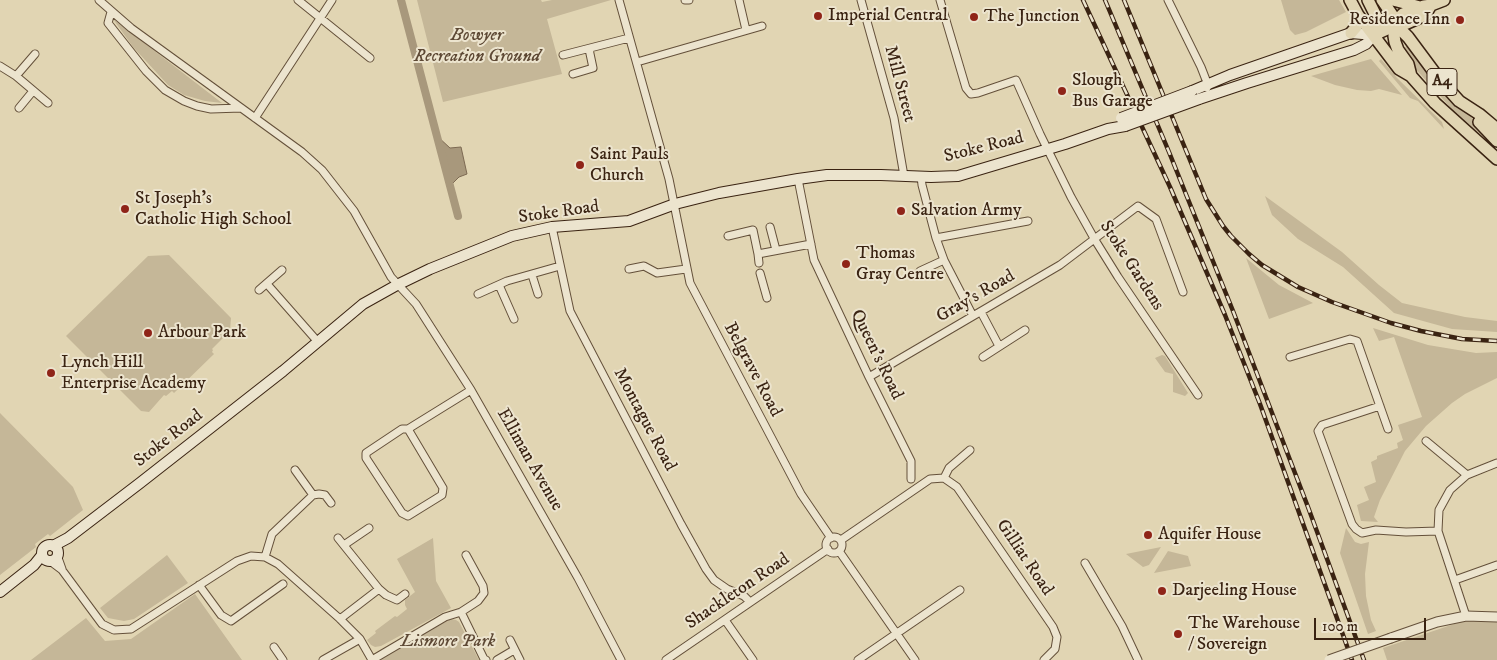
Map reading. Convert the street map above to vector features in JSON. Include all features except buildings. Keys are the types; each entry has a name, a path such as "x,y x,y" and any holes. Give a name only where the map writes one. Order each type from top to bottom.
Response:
{"main road":[{"path":"1350,0 1358,16 1374,35"},
{"path":"1368,0 1378,20 1374,35"},
{"name":"A4","path":"1382,0 1393,16 1396,25 1408,37 1435,74 1459,100 1497,129"},
{"path":"1393,0 1425,6"},
{"path":"1410,76 1408,64 1395,42 1396,25 1400,16 1444,0"},
{"path":"1351,33 1356,27 1358,16"},
{"path":"1374,35 1396,25"},
{"name":"Stoke Road","path":"0,592 34,565 51,555 68,538 364,304 397,284 430,269 512,236 552,227 629,221 674,204 719,193 798,179 827,175 958,176 1108,129 1230,75 1351,33 1374,35"},
{"name":"Stoke Road","path":"1123,122 1354,50 1366,44 1374,35"},
{"name":"A4","path":"1374,35 1400,69 1410,76 1435,103 1497,159"},
{"path":"1459,100 1497,141"}],"street":[{"name":"Elliman Avenue","path":"99,0 131,28 302,152 322,170 354,211 384,266 397,284 419,308 471,390 578,578 621,660"},
{"path":"298,0 370,58"},
{"path":"255,118 332,0"},
{"name":"Belgrave Road","path":"619,0 674,204 686,269 694,293 800,494 831,538"},
{"path":"738,0 746,30"},
{"name":"Mill Street","path":"861,0 894,118 904,176"},
{"name":"Stoke Gardens","path":"940,0 966,88 971,94 978,93 1016,80 1071,197 1095,240 1198,395"},
{"path":"1168,0 1208,85 1201,98"},
{"path":"111,12 108,23 146,71 165,90 197,106 211,109 241,108"},
{"path":"637,62 762,26"},
{"path":"563,56 630,38"},
{"path":"573,74 593,68 589,49"},
{"path":"16,76 35,54"},
{"path":"0,66 16,76 48,103"},
{"path":"19,108 33,91"},
{"path":"921,176 936,238 944,260 973,316"},
{"name":"Queen's Road","path":"798,179 814,260 911,461 911,479"},
{"name":"Gray's Road","path":"869,377 1060,266 1138,206 1156,219 1182,292"},
{"path":"936,238 1028,221"},
{"name":"Montague Road","path":"552,227 570,311 706,569 714,580 727,589 744,596 750,602"},
{"path":"770,227 776,250"},
{"path":"728,236 753,230 759,263"},
{"path":"758,254 811,244"},
{"path":"920,271 944,260"},
{"path":"478,294 507,281 560,266"},
{"path":"629,269 644,266 657,273 686,269"},
{"path":"259,290 282,270"},
{"path":"760,273 767,298"},
{"path":"532,275 538,294"},
{"path":"267,284 318,342"},
{"path":"499,285 514,319"},
{"path":"981,312 999,346"},
{"path":"983,357 1025,330"},
{"path":"1290,357 1350,339 1357,341 1388,429"},
{"path":"408,429 443,488 442,495 408,516 402,513 366,458 366,452 402,428 408,429 471,390"},
{"path":"1380,406 1322,425 1318,430 1352,524 1362,533 1376,530 1406,532 1438,531"},
{"path":"1426,442 1467,475"},
{"path":"841,540 930,479 944,478 949,468 970,450"},
{"path":"1466,616 1438,531 1439,510 1450,490 1467,475 1497,463"},
{"path":"295,470 313,494"},
{"name":"Gilliat Road","path":"944,478 957,487 1053,627 1057,637 1055,648 1044,660"},
{"path":"265,557 272,534 313,494 325,495 331,503"},
{"path":"344,545 369,528"},
{"path":"839,551 832,552 826,544 831,538 835,537 841,540"},
{"path":"338,538 386,595 397,600 405,594"},
{"path":"839,551 842,545 841,540"},
{"name":"Shackleton Road","path":"666,660 828,549"},
{"path":"839,551 915,660"},
{"path":"51,555 102,624 114,630 131,629 237,560 251,556 265,557 278,564 340,619 360,639 372,660 445,617 460,612 478,601 484,593 483,586 466,555"},
{"path":"1085,564 1122,626 1138,660"},
{"path":"1455,580 1497,566"},
{"path":"200,585 221,615 231,621 283,584"},
{"path":"340,619 379,589"},
{"path":"858,660 960,590"},
{"path":"460,612 486,660"},
{"path":"1329,660 1437,622 1466,616 1497,617"},
{"path":"725,620 754,660"},
{"path":"322,660 360,639"},
{"path":"510,640 520,660"},
{"path":"274,647 283,660"},
{"path":"497,660 514,650"}],"green space":[{"name":"Bowyer Recreation Ground","path":"417,0 541,0 542,2 552,0 611,0 547,19 562,74 443,102"},
{"path":"1281,0 1339,0 1346,12 1306,32 1295,35 1290,30"},
{"path":"113,19 222,103 205,101 184,95 168,85 133,47"},
{"path":"1408,45 1463,109 1497,144 1497,149 1451,108 1412,65 1401,50"},
{"path":"1371,59 1402,95 1379,89 1371,91 1357,90 1335,85 1311,76"},
{"path":"1381,59 1397,78 1442,122 1444,129 1418,101 1410,98 1379,61"},
{"path":"1265,196 1342,252 1402,303 1465,317 1497,321 1497,332 1452,329 1394,313 1343,267 1298,239 1272,215"},
{"name":"Arbour Park","path":"169,255 231,318 230,331 212,349 214,354 174,393 172,391 166,396 164,395 149,412 141,411 66,336 148,256"},
{"path":"1246,258 1279,285 1313,303 1269,319"},
{"path":"1373,328 1428,345 1476,353 1497,352 1497,378 1465,394 1452,403 1426,426 1405,451 1380,500 1374,517 1378,522 1361,521 1357,505 1369,500 1364,487 1376,482 1371,462 1377,459 1377,456 1398,448 1397,443 1403,440 1398,425 1422,417 1394,337 1379,341"},
{"path":"1162,355 1165,356 1188,393 1185,396 1173,392 1173,374 1165,372 1155,358"},
{"path":"0,413 73,487 83,510 50,536 48,534 35,544 36,547 0,575"},
{"path":"1346,528 1355,542 1361,544 1369,542 1365,574 1366,596 1371,620 1376,631 1368,634 1340,553"},
{"path":"433,538 436,581 451,608 381,646 375,647 371,645 367,640 376,633 375,631 407,609 405,600 415,592 397,559"},
{"path":"1161,547 1149,565 1143,567 1126,554"},
{"path":"1168,551 1188,556 1191,566 1154,573"},
{"path":"167,555 188,583 134,619 124,621 108,618 100,608"},
{"path":"195,594 242,660 31,660 86,618 105,641 131,639"},
{"name":"Lismore Park","path":"451,619 459,622 479,660 381,660 385,654"},
{"path":"1463,621 1497,621 1497,660 1387,660 1383,648"}],"shaded area":[{"path":"437,136 450,148 461,147 467,174 459,177 450,186"}],"waterway":[{"path":"401,0 458,216"}],"railway":[{"path":"1083,0 1170,187 1225,315 1260,404 1352,660"},
{"path":"1105,0 1233,311 1364,660"},
{"path":"1124,0 1206,199 1223,226 1249,254 1262,265 1298,287 1332,302 1391,323 1462,339 1497,341"}],"place":[{"name":"Imperial Central","path":"818,16"},
{"name":"The Junction","path":"974,17"},
{"name":"Residence Inn","path":"1460,20"},
{"name":"Slough Bus Garage","path":"1062,91"},
{"name":"Saint Pauls Church","path":"580,165"},
{"name":"St Joseph's Catholic High School","path":"125,209"},
{"name":"Salvation Army","path":"901,211"},
{"name":"Thomas Gray Centre","path":"846,264"},
{"name":"Arbour Park","path":"148,333"},
{"name":"Lynch Hill Enterprise Academy","path":"51,373"},
{"name":"Aquifer House","path":"1148,535"},
{"name":"Darjeeling House","path":"1162,591"},
{"name":"The Warehouse / Sovereign","path":"1178,634"}]}
